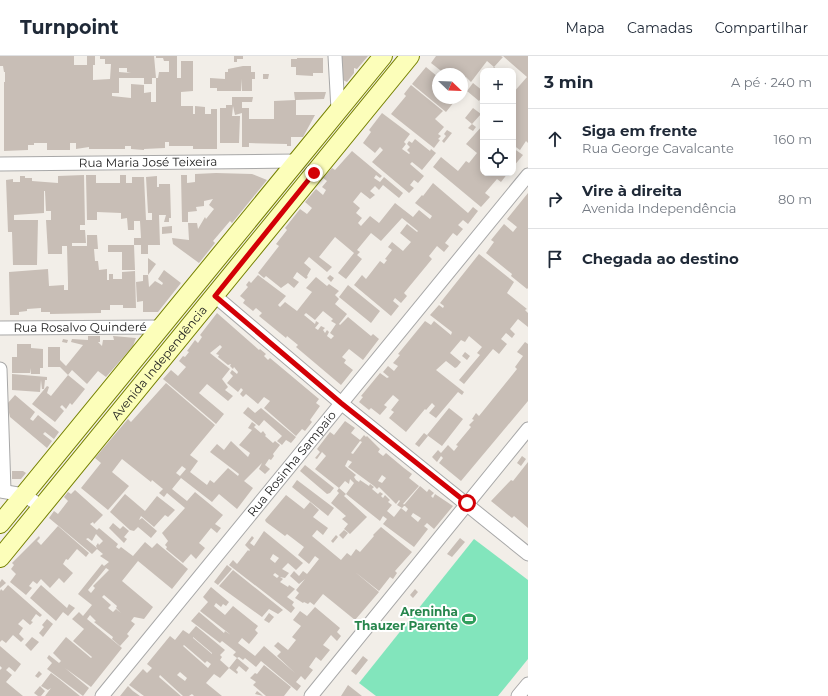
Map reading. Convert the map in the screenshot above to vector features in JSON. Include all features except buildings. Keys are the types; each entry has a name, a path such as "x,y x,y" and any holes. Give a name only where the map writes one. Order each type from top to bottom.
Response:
{"main road":[{"name":"Avenida Independência","path":"0,524 383,56"},
{"name":"Avenida Independência","path":"0,558 410,56"}],"street":[{"path":"335,56 338,110"},
{"name":"Rua Maria José Teixeira","path":"0,164 296,161"},
{"name":"Rua Rosinha Sampaio","path":"102,696 528,175"},
{"path":"215,296 341,403 467,503 528,554"},
{"name":"Rua Rosalvo Quinderé","path":"0,328 160,327"},
{"path":"0,369 2,491 24,494 42,507"},
{"path":"311,696 528,430"},
{"path":"518,696 528,684"}],"green space":[{"name":"Areninha Thauzer Parente","path":"474,539 528,580 528,659 498,696 376,696 359,683"}],"place":[{"name":"Areninha Thauzer Parente","path":"469,619"}],"route":[{"path":"314,173 215,296 341,403 467,503"}]}
